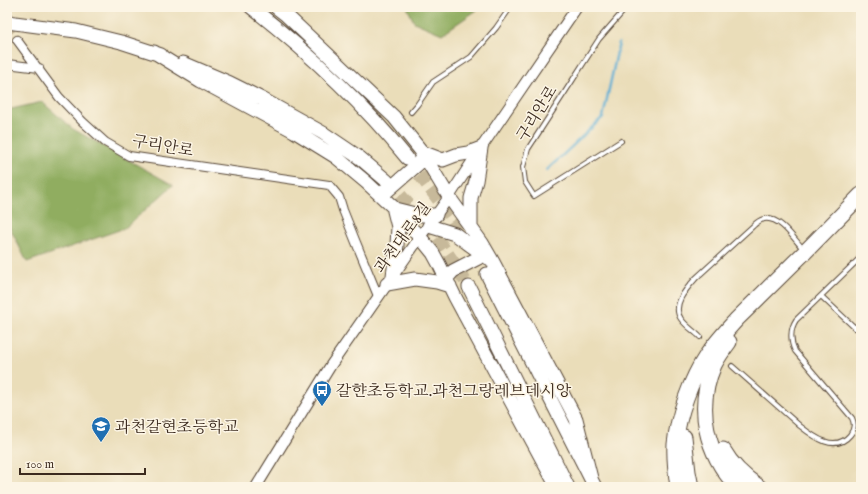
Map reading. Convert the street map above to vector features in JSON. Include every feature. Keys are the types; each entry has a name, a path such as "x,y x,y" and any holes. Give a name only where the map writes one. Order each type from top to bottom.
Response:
{"highway":[{"path":"251,7 302,50 348,93 372,117 407,158"},
{"path":"276,7 394,117 422,154 449,197 482,243 488,258 576,419 593,483"},
{"path":"7,22 76,31 154,52 187,64 262,99 323,133 345,147 387,181"},
{"path":"154,52 201,81 294,131 330,153 394,208 433,254 557,487"},
{"path":"422,154 444,160 481,148 476,181 471,198 471,229"},
{"path":"378,193 387,191 418,164 422,154"},
{"path":"678,487 675,443 684,406 700,367 707,355 736,319 861,195"},
{"path":"737,487 730,480 720,465 709,440 706,427 704,400 706,388 714,365 740,329 861,205"},
{"path":"394,208 419,215 433,221 455,234 488,258"},
{"path":"394,208 398,227 397,245 390,280 414,279 448,282"},
{"path":"448,282 453,271 488,258"},
{"path":"487,274 593,483"},
{"path":"469,287 568,487"},
{"path":"740,329 724,356 716,374 711,396 712,418 714,431 726,456 739,472 759,487"},
{"path":"691,487 685,456 684,430 686,405 694,381"}],"street":[{"name":"과천대로8길","path":"256,487 331,365 378,296 433,221 577,7"},
{"name":"구리안로","path":"17,40 60,96 83,122 105,142 129,156 329,184 339,197 378,296"},
{"path":"7,64 38,68"}],"lane":[{"path":"411,112 417,106 433,82 471,57 496,28 510,8 513,7"},
{"name":"구리안로","path":"621,141 534,196 525,182 523,167 528,148 599,39 626,7"},
{"path":"700,337 681,319 678,313 683,294 696,278 759,221 765,219 776,221 782,225 805,252"},
{"path":"732,366 811,435 824,442 832,443 839,442 846,438 852,432 854,421 795,351 791,332 794,323 861,257"},
{"path":"821,296 855,328 861,322"}],"green space":[{"path":"407,7 476,7 477,10 442,34 414,22"},
{"path":"42,102 73,129 173,185 125,228 27,262 7,222 7,110"}],"waterway":[{"path":"547,170 603,117 619,43"}],"tunnel":[{"path":"7,27 17,40"},
{"path":"408,159 451,217 487,274"},
{"path":"387,181 437,239 469,287"}],"place":[{"name":"갈햔초등학교.과천그랑레브데시앙","path":"322,407"},
{"name":"과천갈현초등학교","path":"101,443"}]}
